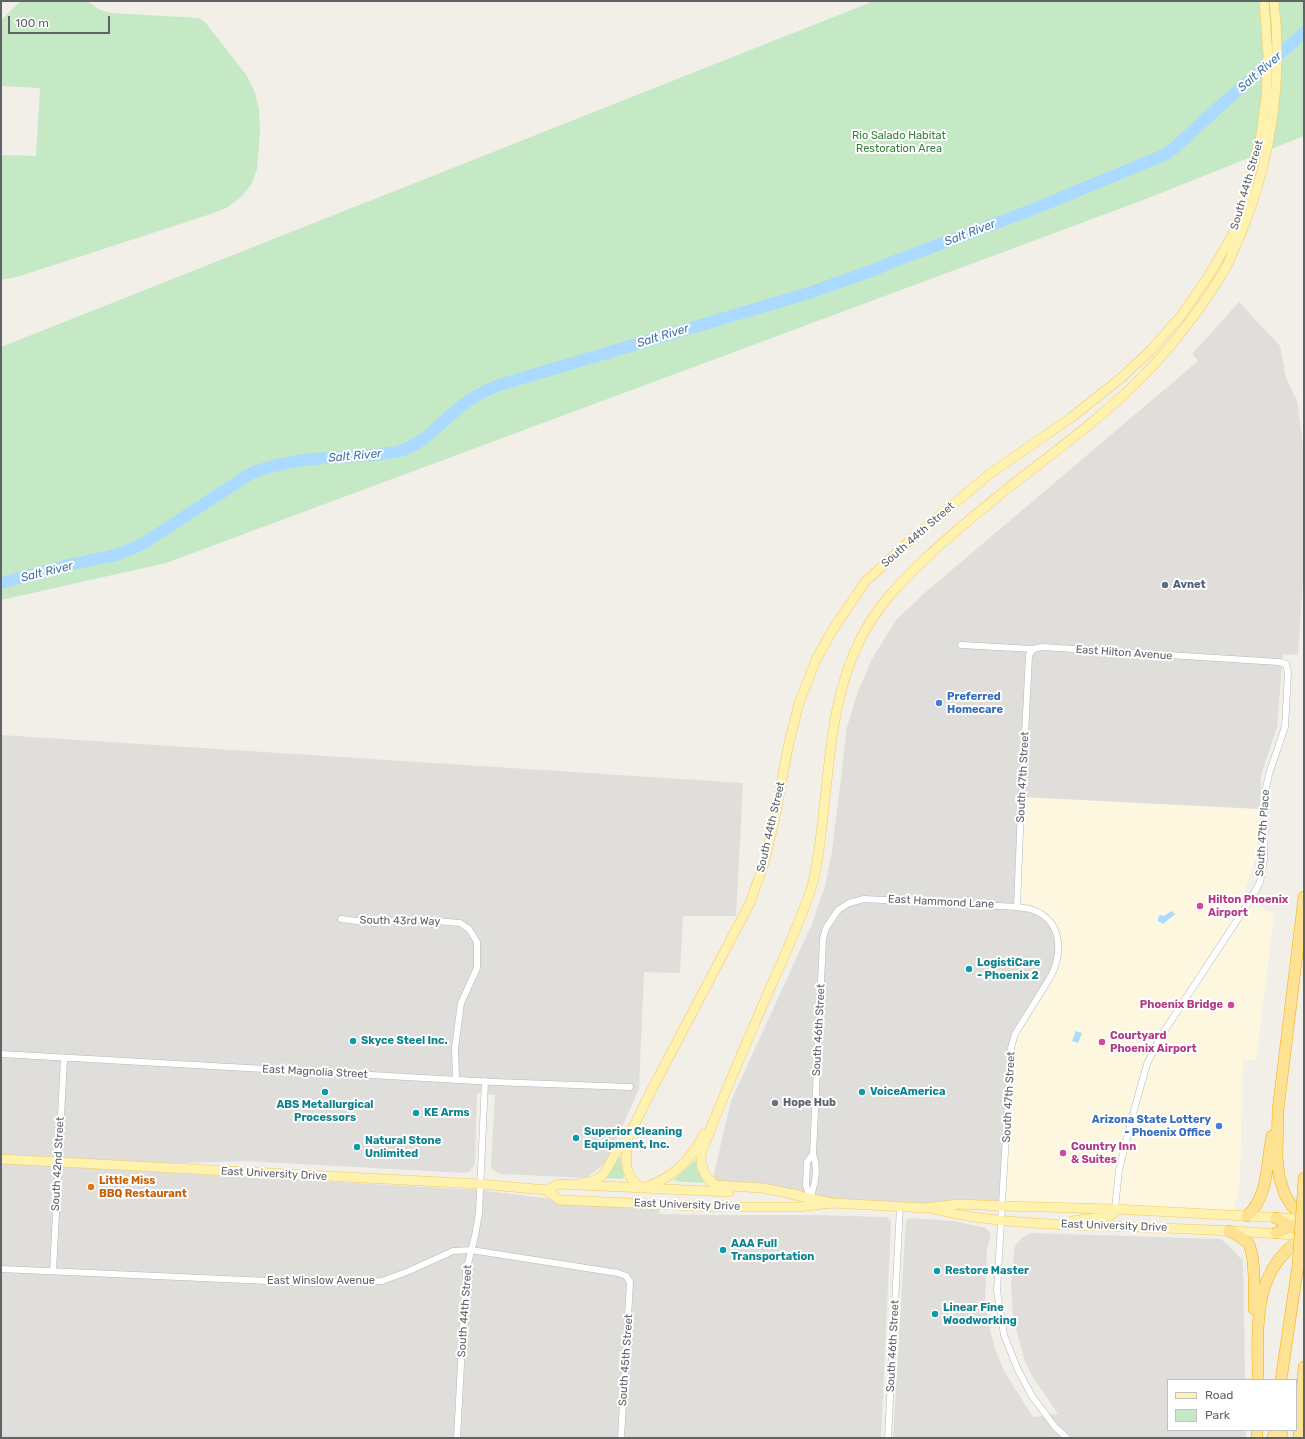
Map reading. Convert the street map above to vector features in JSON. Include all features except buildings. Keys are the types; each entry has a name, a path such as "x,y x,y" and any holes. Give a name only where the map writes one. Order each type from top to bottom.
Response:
{"highway":[{"path":"1276,1233 1292,1227 1304,1219 1289,1201 1278,1176 1276,1156 1278,1110 1304,897"},
{"path":"1247,1216 1256,1208 1262,1197 1269,1147 1278,1110"},
{"path":"1287,1379 1298,1265 1304,1178"},
{"path":"1258,1379 1260,1304 1265,1283 1280,1258 1304,1236 1276,1218"},
{"path":"1229,1231 1247,1242 1252,1252 1254,1312 1258,1343"},
{"path":"1281,1379 1298,1265"},
{"path":"1299,1438 1302,1425 1304,1367"}],"main road":[{"name":"South 44th Street","path":"719,1106 796,931 816,871 835,716 847,671 862,635 876,612 893,589 954,531 1106,410 1142,376 1180,335 1206,300 1226,266 1248,205 1260,142 1266,97 1268,56 1264,1"},
{"name":"South 44th Street","path":"629,1136 750,903 764,863 774,822 788,747 800,702 816,660 832,631 865,582 916,535 991,473 1072,417 1150,351 1180,317 1208,277 1232,236 1260,181 1266,157 1276,92 1278,55 1277,25 1274,1"},
{"path":"629,1136 626,1157 628,1171 631,1179 643,1188 659,1182 681,1167 700,1142 719,1106"},
{"path":"719,1106 701,1160 702,1170 710,1181 720,1186 762,1188 799,1195"},
{"path":"576,1185 596,1180 600,1177 629,1136"},
{"name":"East University Drive","path":"1,1159 480,1184 546,1190 559,1184 799,1195 810,1202"},
{"path":"642,1204 643,1188"},
{"name":"East University Drive","path":"546,1190 560,1200 718,1208 798,1207 810,1202 926,1208 959,1204 1115,1209 1304,1219"},
{"name":"East University Drive","path":"926,1208 959,1216 1002,1221 1276,1233 1304,1236"},
{"path":"1051,1224 1109,1216 1113,1214 1115,1209"}],"street":[{"name":"East Hilton Avenue","path":"961,645 1033,649 1042,648 1279,662 1286,664"},
{"name":"South 47th Street","path":"1017,907 1029,655 1033,649"},
{"name":"South 47th Place","path":"1115,1209 1119,1170 1137,1097 1147,1064 1162,1036 1251,899 1260,882 1264,859 1266,788 1269,774 1285,727 1288,673 1286,664"},
{"name":"East Hammond Lane","path":"838,910 849,903 864,898 1017,907 1032,910 1045,917"},
{"name":"South 46th Street","path":"810,1202 806,1185 807,1162 813,1154 823,939 826,928 838,910"},
{"name":"South 47th Street","path":"1045,917 1054,927 1058,938 1059,954 1056,966 1051,976 1015,1034 1011,1048 997,1291 1004,1335 1018,1370 1032,1396 1055,1427 1067,1438"},
{"name":"South 43rd Way","path":"341,919 373,923 417,919 460,923 470,929 477,942 477,968 461,1003 455,1048 456,1079"},
{"name":"East Magnolia Street","path":"1,1054 456,1079 485,1082 630,1087"},
{"name":"South 42nd Street","path":"53,1271 64,1058"},
{"path":"480,1184 485,1082"},
{"name":"South 44th Street","path":"457,1438 466,1272 475,1236 480,1184"},
{"name":"South 46th Street","path":"888,1438 900,1207"},
{"name":"East Winslow Avenue","path":"1,1269 313,1283 382,1281 453,1252 471,1250 618,1273 626,1276 630,1282"},
{"name":"South 45th Street","path":"622,1438 630,1282"}],"shaded area":[{"path":"1239,302 1280,346 1286,378 1297,401 1304,452 1304,565 1298,655 1283,654 1277,727 1261,775 1260,809 1022,797 1017,906 1045,917 1058,938 1056,966 1015,1034 1003,1206 900,1207 832,1203 712,1182 731,1101 812,924 825,886 832,852 847,727 857,694 872,659 896,620 927,591 1198,361 1192,354"},
{"path":"1,735 743,783 736,916 683,916 680,973 644,972 639,1089 607,1161 587,1178 500,1174 494,1171 491,1168 495,1095 477,1093 475,1164 470,1171 465,1173 246,1161 65,1167 480,1190 560,1200 660,1205 659,1214 887,1217 891,1221 881,1438 1,1438"},
{"path":"1022,797 1260,809 1257,854 1243,896 1274,915 1256,1060 1243,1060 1240,1181 1233,1216 1003,1206"},
{"path":"910,1218 953,1221 986,1228 991,1234 987,1249 985,1298 989,1326 995,1349 1005,1373 1033,1417 1058,1414 1032,1376 1024,1359 1013,1317 1011,1284 1015,1246 1022,1238 1030,1233 1221,1239 1243,1261 1245,1379 1167,1379 1167,1431 1246,1431 1246,1438 893,1438 906,1220"}],"green space":[{"path":"21,1 87,1 100,10 111,13 199,18 205,22 247,76 255,93 259,109 260,131 257,169 251,185 242,196 228,207 211,214 20,276 1,280 1,155 36,156 40,88 1,86 1,20"},
{"name":"Rio Salado Habitat Restoration Area","path":"874,1 1304,1 1304,136 1146,199 166,563 1,600 1,347"},
{"path":"619,1157 624,1177 622,1179 605,1177"},
{"path":"695,1160 697,1169 704,1182 703,1183 673,1181"}],"water":[{"path":"1172,911 1175,914 1163,924 1158,921 1160,915 1164,916"},
{"path":"1211,1001 1218,1002 1217,1011 1210,1010"},
{"path":"1076,1031 1082,1033 1078,1043 1072,1041"}],"waterway":[{"name":"Salt River","path":"1,583 73,564 116,555 141,545 250,474 263,469 301,460 378,455 409,448 424,438 468,401 499,385 809,293 1029,211 1164,155 1173,149 1304,33"}],"place":[{"name":"Avnet","path":"1165,585"},
{"name":"Preferred Homecare","path":"939,703"},
{"name":"Hilton Phoenix Airport","path":"1200,906"},
{"name":"LogistiCare - Phoenix 2","path":"969,969"},
{"name":"Phoenix Bridge","path":"1231,1005"},
{"name":"Skyce Steel Inc.","path":"353,1041"},
{"name":"Courtyard Phoenix Airport","path":"1102,1042"},
{"name":"ABS Metallurgical Processors","path":"325,1092"},
{"name":"VoiceAmerica","path":"862,1092"},
{"name":"Hope Hub","path":"775,1103"},
{"name":"KE Arms","path":"416,1113"},
{"name":"Arizona State Lottery - Phoenix Office","path":"1219,1126"},
{"name":"Superior Cleaning Equipment, Inc.","path":"576,1138"},
{"name":"Natural Stone Unlimited","path":"357,1147"},
{"name":"Country Inn & Suites","path":"1063,1153"},
{"name":"Little Miss BBQ Restaurant","path":"91,1187"},
{"name":"AAA Full Transportation","path":"723,1250"},
{"name":"Restore Master","path":"937,1271"},
{"name":"Linear Fine Woodworking","path":"935,1314"}]}
